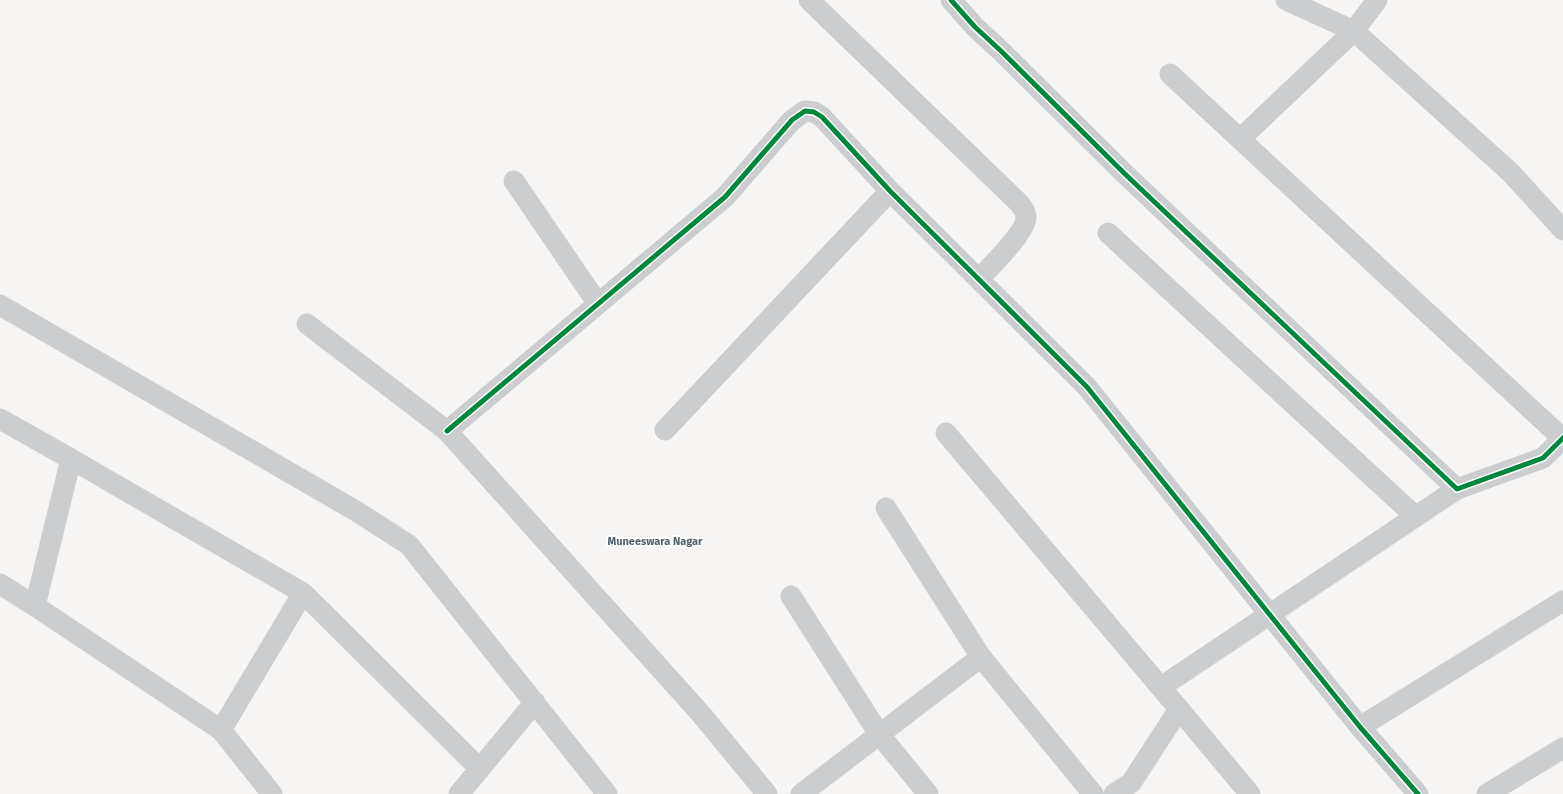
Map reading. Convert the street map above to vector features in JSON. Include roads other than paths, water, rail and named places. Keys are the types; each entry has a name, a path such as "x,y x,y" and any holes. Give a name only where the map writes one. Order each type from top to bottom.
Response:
{"street":[{"path":"809,0 1019,202 1024,210 1026,216 1025,224 1021,232 979,279"},
{"path":"1286,0 1354,30 1511,173 1563,230"},
{"path":"1240,139 1354,30 1377,0"},
{"path":"962,4 975,27 1125,174 1457,489"},
{"path":"1161,687 1457,489 1543,458 1563,438 1170,74"},
{"path":"447,431 725,197 792,120 805,110 814,112 822,117 890,191 1087,387 1360,727 1418,794"},
{"path":"514,181 598,304"},
{"path":"665,430 890,191"},
{"path":"1108,233 1416,517"},
{"path":"0,305 356,511 409,545 607,794"},
{"path":"307,324 447,431 701,714 767,794"},
{"path":"0,419 303,593 480,769"},
{"path":"946,433 1250,794"},
{"path":"35,606 71,459"},
{"path":"886,508 981,657 1093,794"},
{"path":"0,584 221,730 272,794"},
{"path":"221,730 303,593"},
{"path":"791,596 879,734 928,794"},
{"path":"1360,727 1563,601"},
{"path":"801,794 981,657"},
{"path":"459,794 535,702"},
{"path":"1114,794 1131,783 1179,709"},
{"path":"1487,794 1561,754"}],"district":[{"name":"Muneeswara Nagar","path":"655,541"}]}
